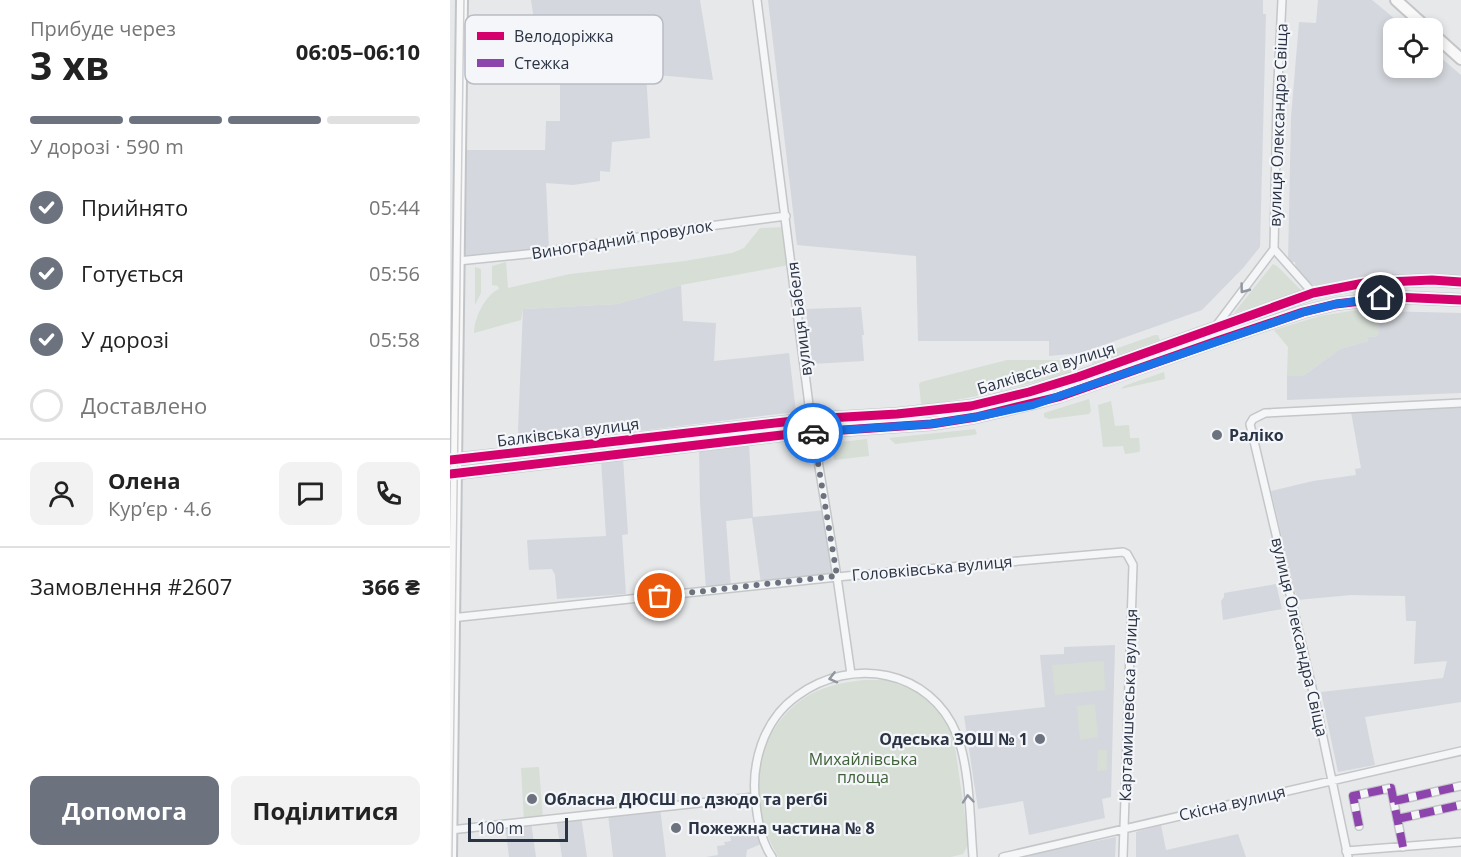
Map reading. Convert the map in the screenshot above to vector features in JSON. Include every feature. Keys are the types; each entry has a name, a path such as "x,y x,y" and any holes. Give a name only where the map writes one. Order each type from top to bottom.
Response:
{"main road":[{"path":"451,857 453,460 462,0"},
{"path":"1395,0 1416,18"},
{"path":"1443,43 1461,59"},
{"name":"Балківська вулиця","path":"453,460 811,419 929,412 997,400 1061,382 1313,293 1364,283 1431,280 1461,282"},
{"name":"Балківська вулиця","path":"453,473 813,432 931,424 976,417 1033,405 1217,341 1336,304 1395,297 1461,300"}],"street":[{"name":"вулиця Бабеля","path":"757,0 811,419 851,674"},
{"name":"вулиця Олександра Свіща","path":"1274,249 1282,0"},
{"name":"Виноградний провулок","path":"458,261 537,253 618,239 786,216"},
{"path":"1215,328 1274,249 1313,293"},
{"name":"вулиця Олександра Свіща","path":"1347,854 1317,710 1251,431 1253,419 1264,413 1461,402"},
{"name":"Головківська вулиця","path":"452,618 837,576 1117,552 1127,554"},
{"name":"Картамишевська вулиця","path":"1123,857 1133,607 1133,565 1127,554"},
{"path":"772,857 758,823 754,796 755,765 760,746 770,725 796,696 822,681 851,674 892,676 911,682 929,695 946,714 957,735 964,760 973,857"},
{"name":"Cкісна вулиця","path":"1003,857 1461,751"},
{"path":"1394,801 1461,786"},
{"path":"1359,826 1353,796 1391,788 1403,847"},
{"path":"451,830 754,796"},
{"path":"1397,819 1461,805"},
{"path":"1347,854 1461,842"}],"shaded area":[{"path":"531,0 700,0 713,80 663,76 663,15 533,15"},
{"path":"768,0 1263,0 1263,14 1266,14 1260,247 1202,310 1081,353 1049,356 1049,341 918,341 916,256 797,245"},
{"path":"1318,0 1372,0 1394,18 1383,18 1383,78 1443,78 1443,60 1461,75 1461,279 1403,276 1365,278 1316,286 1311,284 1296,268 1295,262 1288,262 1291,117 1299,22 1316,23"},
{"path":"560,84 647,84 650,138 612,142 610,172 600,171 600,181 573,185 546,183 549,250 460,260 462,150 545,150 546,121 560,121"},
{"path":"681,285 683,321 716,323 714,361 789,353 796,412 606,435 520,452 518,429 523,309 618,304"},
{"path":"861,307 864,361 812,364 806,309"},
{"path":"1379,311 1461,313 1461,393 1287,400 1287,376 1303,376 1340,349 1368,341 1367,337 1378,336"},
{"path":"1461,406 1461,702 1365,717 1375,765 1338,772 1321,692 1443,678 1447,661 1414,664 1416,621 1406,621 1405,596 1351,595 1297,600 1271,491 1313,481 1356,475 1355,469 1361,468 1351,412"},
{"path":"749,443 753,517 826,510 837,576 761,584 752,518 726,521 731,587 706,590 699,447"},
{"path":"623,458 628,534 622,535 626,594 557,599 555,575 552,569 529,570 527,540 606,536 601,460"},
{"path":"1276,584 1282,609 1223,620 1221,601 1224,593"},
{"name":"Одеська ЗОШ № 1","path":"1115,645 1111,797 1102,799 1105,818 1029,835 1023,801 978,809 964,716 1045,707 1040,655 1064,654 1064,647"},
{"path":"660,808 666,857 613,857 608,814"},
{"path":"581,816 587,857 562,857 556,819"},
{"path":"531,822 536,857 509,857 505,825"},
{"path":"1161,825 1166,850 1238,834 1246,857 1136,857 1136,832"},
{"path":"757,833 761,844 747,850 746,857 706,857 718,855 717,846 731,841 730,836"},
{"path":"1116,837 1115,857 1016,857"}],"green space":[{"path":"784,227 789,265 681,285 618,304 523,309 521,320 474,333 481,308 489,296 499,289 498,286 492,285 492,266 506,262 508,288 570,274 685,261 732,253 744,248 760,228"},
{"path":"1273,264 1302,291 1234,313"},
{"path":"475,267 481,269 481,293 475,305"},
{"path":"1357,310 1379,311 1378,336 1367,337 1368,341 1340,349 1303,376 1287,376 1288,347 1274,330 1320,316"},
{"path":"1158,335 1160,340 1092,364 1092,357"},
{"path":"1007,360 1070,360 1076,368 1074,371 1000,391 924,405 921,403 919,384 921,382"},
{"path":"1164,372 1165,379 1121,389 1124,386"},
{"path":"1089,399 1091,411 1089,414 1049,419 1044,417 1044,413"},
{"path":"1111,401 1115,426 1129,425 1130,438 1139,438 1139,452 1125,454 1123,446 1103,447 1098,405"},
{"path":"975,429 977,434 973,435 895,444 889,438"},
{"path":"867,439 869,456 834,460 832,443"},
{"path":"1104,661 1105,690 1055,695 1052,665"},
{"name":"Михайлівська площа","path":"864,680 886,680 914,690 934,703 952,727 969,843 963,854 951,857 778,857 760,817 757,801 758,768 770,736 790,709 803,699 832,686"},
{"path":"1095,704 1098,737 1080,740 1077,706"},
{"path":"1098,750 1107,750 1107,770 1097,771"},
{"name":"Обласна ДЮСШ по дзюдо та регбі","path":"539,767 543,820 524,821 521,768"}],"tram line":[{"path":"452,857 464,0"}],"marked path":[{"path":"1394,801 1461,786"},
{"path":"1359,826 1353,796 1391,788 1403,847"},
{"path":"1397,819 1461,805"}],"cycle path":[{"path":"450,460 811,419 897,414 971,406 1078,377 1313,293 1364,283 1432,280 1461,282"},
{"path":"450,474 799,433 931,424 976,417 1058,397 1303,312 1336,304 1395,297 1461,300"}],"way so far":[{"path":"660,596 837,576 813,433"}],"place":[{"name":"Раліко","path":"1217,435"},
{"name":"Одеська ЗОШ № 1","path":"1040,739"},
{"name":"Обласна ДЮСШ по дзюдо та регбі","path":"532,799"},
{"name":"Пожежна частина № 8","path":"676,828"}],"route":[{"path":"813,433 931,424 1033,405 1304,312 1336,304 1381,298"}]}
